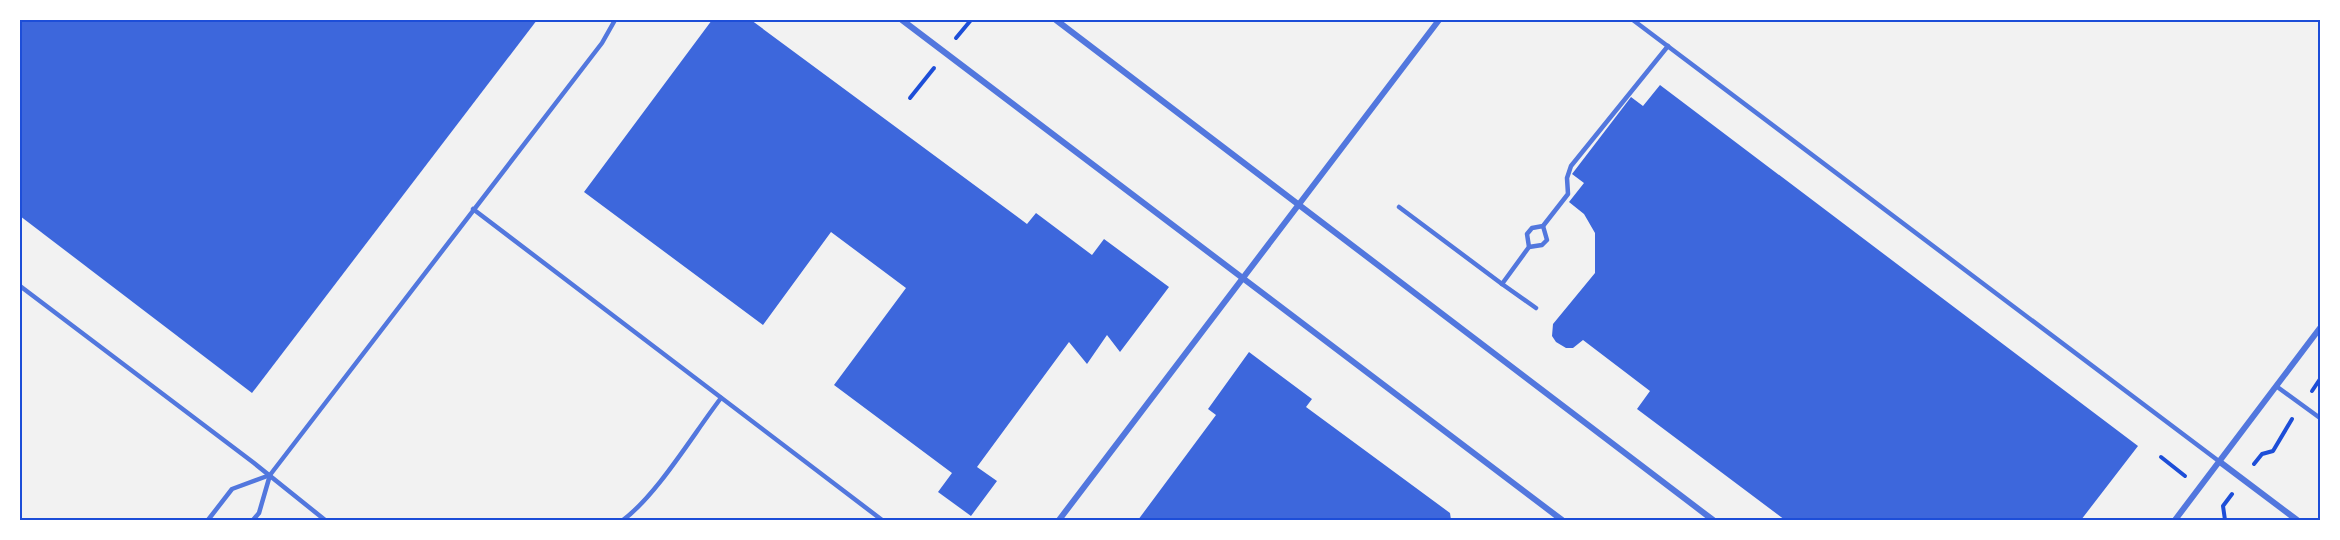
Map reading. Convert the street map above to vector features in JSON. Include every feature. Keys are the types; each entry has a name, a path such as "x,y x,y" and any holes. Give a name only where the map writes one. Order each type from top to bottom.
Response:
{"street":[{"path":"902,20 1562,520"},
{"path":"1056,20 1713,520"},
{"path":"1059,520 1300,206 1439,20"},
{"path":"2175,520 2320,328"},
{"path":"2220,462 2297,520"}],"lane":[{"path":"253,520 259,513 270,475 602,43 615,20"},
{"path":"1633,20 2220,462"},
{"path":"1502,284 1529,246 1527,234 1532,228 1543,226 1568,194 1567,178 1571,166 1668,46"},
{"path":"1399,207 1536,308"},
{"path":"473,209 882,520"},
{"path":"1529,246 1542,245 1547,240 1543,226"},
{"path":"20,286 270,475 325,520"},
{"path":"2276,386 2320,418"},
{"path":"623,520 635,512 721,398"},
{"path":"208,520 232,489 270,475"}],"path":[{"path":"2225,520 2223,506 2262,454 2273,451 2301,404 2320,379"}],"building":[{"path":"20,20 537,20 252,393 20,216"},
{"path":"712,20 751,20 1027,224 1036,213 1092,255 1104,239 1169,287 1120,352 1107,335 1087,364 1069,342 977,467 997,481 971,516 938,492 952,473 834,385 906,288 831,232 763,325 584,192"},
{"path":"1660,85 2138,446 2081,520 1785,520 1637,409 1650,391 1583,340 1573,348 1566,348 1556,342 1552,336 1553,324 1595,273 1595,233 1584,214 1569,202 1584,183 1572,174 1631,97 1643,106"},
{"path":"1249,352 1312,399 1306,407 1450,513 1451,520 1138,520 1216,415 1208,409"}]}
